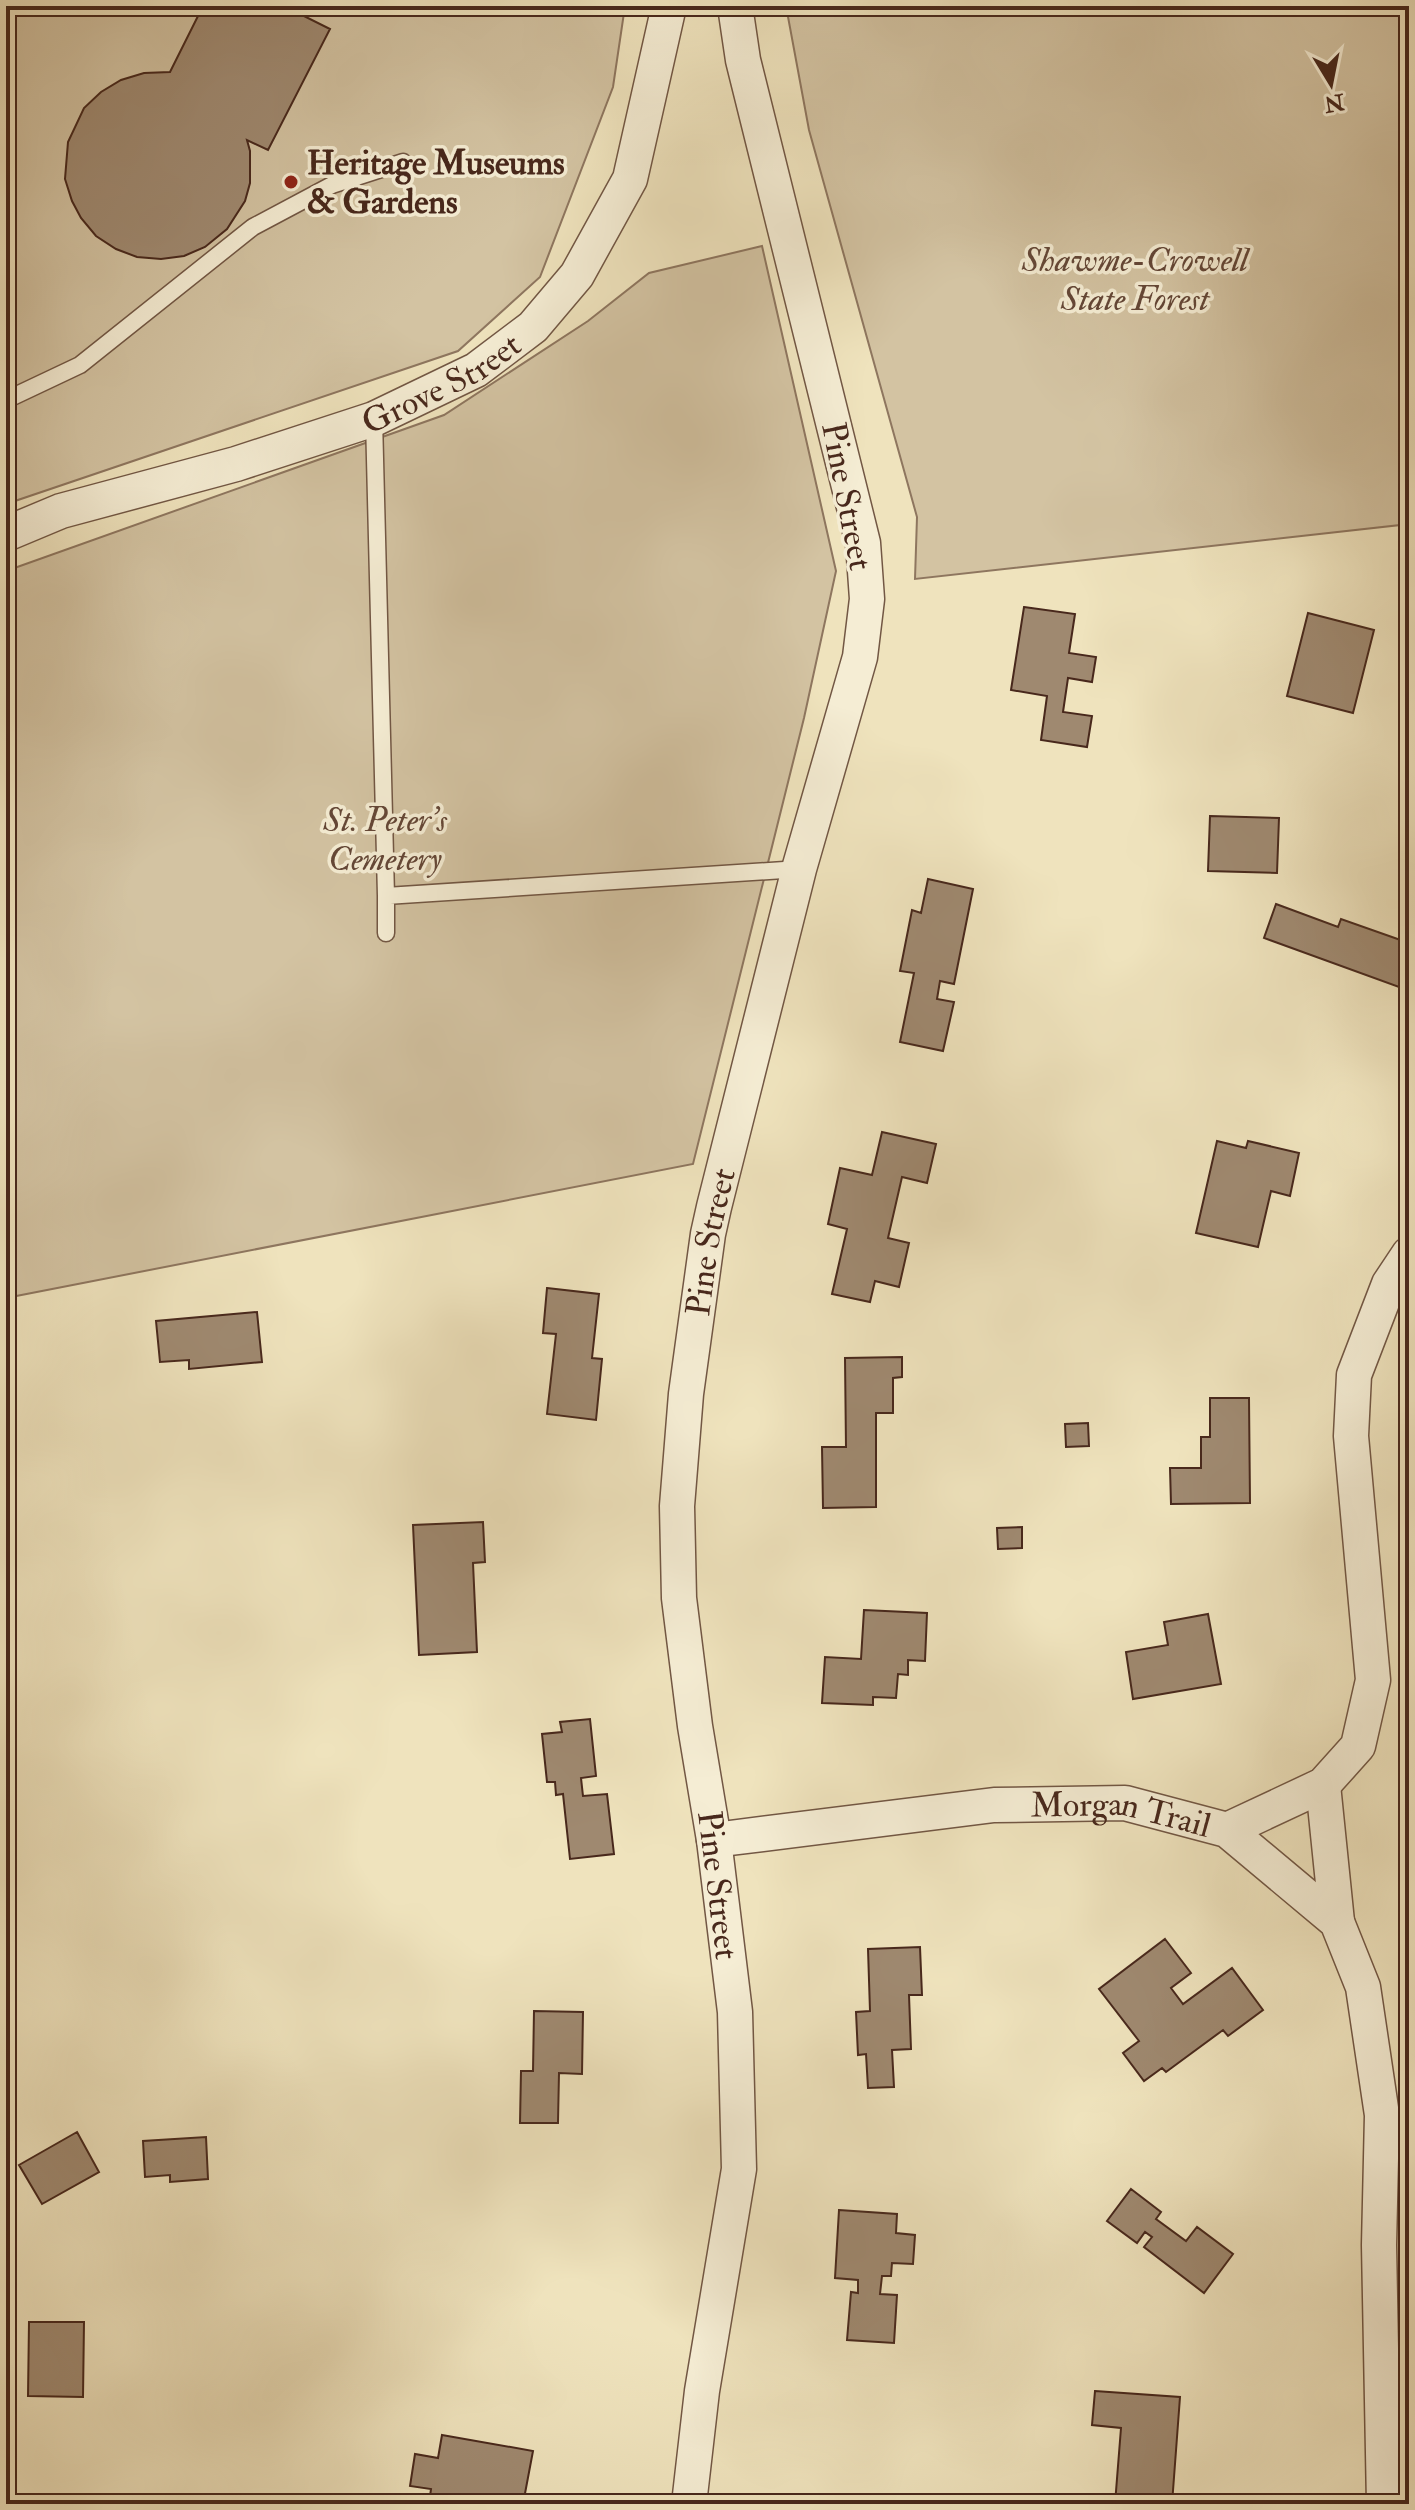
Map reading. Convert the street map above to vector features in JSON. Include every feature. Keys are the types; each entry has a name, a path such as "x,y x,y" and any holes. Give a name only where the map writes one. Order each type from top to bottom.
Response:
{"street":[{"name":"Grove Street","path":"6,534 61,511 236,464 374,419 476,370 533,327 577,275 630,179 669,6"},
{"name":"Pine Street","path":"689,2504 702,2391 739,2169 735,2012 679,1598 677,1506 686,1394 708,1234 799,869 860,657 867,599 863,543 743,60 735,6"},
{"path":"1227,1830 1323,1785 1358,1746 1373,1680 1351,1436 1354,1375 1389,1284 1409,1254"},
{"path":"1323,1785 1337,1922"},
{"name":"Morgan Trail","path":"714,1840 994,1805 1125,1803 1227,1830 1337,1922 1363,1987 1382,2115 1379,2245 1392,2482"}],"lane":[{"path":"6,400 80,365 253,227 332,185 403,162"},
{"path":"374,419 386,933"},
{"path":"386,896 799,869"}],"green space":[{"name":"Heritage Museums & Gardens","path":"6,6 625,6 613,87 540,277 458,351 6,504"},
{"name":"Shawme-Crowell State Forest","path":"786,6 1409,6 1409,524 915,579 917,517 809,130"},
{"name":"St. Peter's Cemetery","path":"762,246 836,571 804,718 693,1164 6,1298 6,571 444,415 588,321 649,273"}],"building":[{"path":"203,6 284,6 330,29 268,150 247,140 250,183 245,201 227,229 205,247 184,256 161,259 137,257 116,249 96,236 81,218 65,179 68,142 84,108 101,92 121,80 144,73 170,72"},
{"path":"1024,607 1075,614 1069,653 1096,657 1092,682 1068,678 1063,712 1092,716 1087,747 1041,740 1047,696 1011,690"},
{"path":"1308,613 1374,630 1353,713 1287,696"},
{"path":"1210,816 1279,818 1277,873 1208,871"},
{"path":"928,879 973,889 954,984 940,981 937,999 954,1002 943,1051 900,1042 914,973 900,971 912,910 921,913"},
{"path":"1276,904 1338,927 1341,919 1409,943 1409,959 1399,987 1264,938"},
{"path":"882,1132 936,1144 927,1183 902,1177 888,1238 909,1243 899,1287 875,1281 870,1302 832,1294 847,1229 828,1224 840,1168 872,1175"},
{"path":"1217,1141 1246,1148 1248,1141 1299,1153 1290,1196 1271,1191 1258,1247 1196,1233"},
{"path":"547,1288 599,1294 592,1358 602,1359 596,1420 547,1414 556,1334 543,1333"},
{"path":"257,1312 262,1362 189,1369 189,1360 160,1362 156,1321"},
{"path":"902,1357 902,1377 893,1378 893,1413 876,1413 876,1507 823,1508 822,1447 846,1447 845,1358"},
{"path":"1210,1398 1249,1398 1250,1503 1171,1504 1170,1468 1201,1468 1201,1437 1210,1437"},
{"path":"1088,1423 1089,1446 1066,1447 1065,1424"},
{"path":"483,1522 485,1562 473,1563 477,1652 419,1655 413,1525"},
{"path":"1022,1527 1022,1548 998,1549 997,1528"},
{"path":"864,1610 927,1613 925,1661 908,1660 908,1675 898,1674 896,1698 873,1697 873,1705 822,1703 825,1657 861,1659"},
{"path":"1208,1614 1221,1684 1133,1699 1126,1652 1168,1645 1164,1622"},
{"path":"590,1719 596,1776 581,1778 583,1796 607,1794 614,1854 570,1859 563,1794 556,1795 555,1782 547,1782 542,1734 562,1732 560,1722"},
{"path":"1165,1939 1191,1973 1171,1988 1183,2004 1232,1968 1263,2010 1228,2036 1223,2030 1166,2072 1162,2068 1144,2081 1123,2053 1139,2041 1099,1989"},
{"path":"920,1947 922,1995 909,1995 911,2049 892,2050 894,2087 868,2088 866,2054 858,2055 856,2012 870,2011 868,1949"},
{"path":"534,2011 583,2012 582,2074 559,2073 558,2123 520,2123 521,2071 533,2071"},
{"path":"77,2132 99,2172 42,2204 19,2165"},
{"path":"206,2137 208,2179 170,2182 170,2175 145,2177 143,2141"},
{"path":"1131,2189 1161,2212 1156,2219 1186,2241 1197,2227 1233,2254 1204,2293 1144,2247 1152,2237 1145,2232 1137,2243 1107,2221"},
{"path":"839,2210 897,2214 896,2233 915,2235 913,2264 892,2263 891,2276 882,2276 880,2294 897,2295 894,2343 847,2340 851,2292 858,2293 858,2280 835,2278"},
{"path":"29,2322 84,2322 83,2397 28,2396"},
{"path":"1095,2391 1180,2397 1172,2504 1115,2504 1121,2428 1092,2425"},
{"path":"442,2435 533,2451 523,2504 478,2497 477,2504 429,2504 431,2489 410,2486 415,2454 438,2458"}],"place":[{"name":"Heritage Museums & Gardens","path":"291,182"}]}
